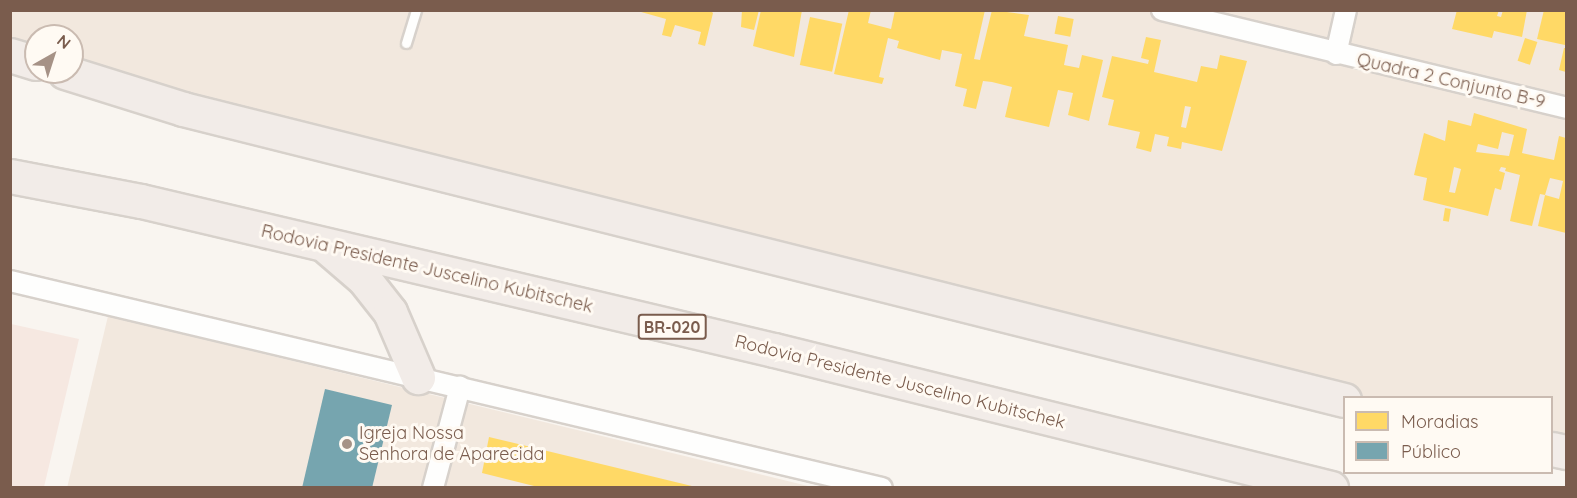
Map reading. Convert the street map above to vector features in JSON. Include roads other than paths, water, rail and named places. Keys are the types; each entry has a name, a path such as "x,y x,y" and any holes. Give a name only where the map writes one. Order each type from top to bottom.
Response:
{"highway":[{"path":"84,78 183,109 1343,400"},
{"name":"Rodovia Presidente Juscelino Kubitschek","path":"10,176 325,245 1331,488"},
{"path":"325,245 364,279 390,312 418,377"}],"street":[{"name":"Quadra 2 Conjunto B-9","path":"1162,10 1566,108"},
{"path":"1336,54 1346,10"},
{"path":"10,281 882,488"},
{"path":"434,488 460,387"}],"lane":[{"path":"406,43 416,10"}],"place":[{"name":"Igreja Nossa Senhora de Aparecida","path":"347,444"}]}
